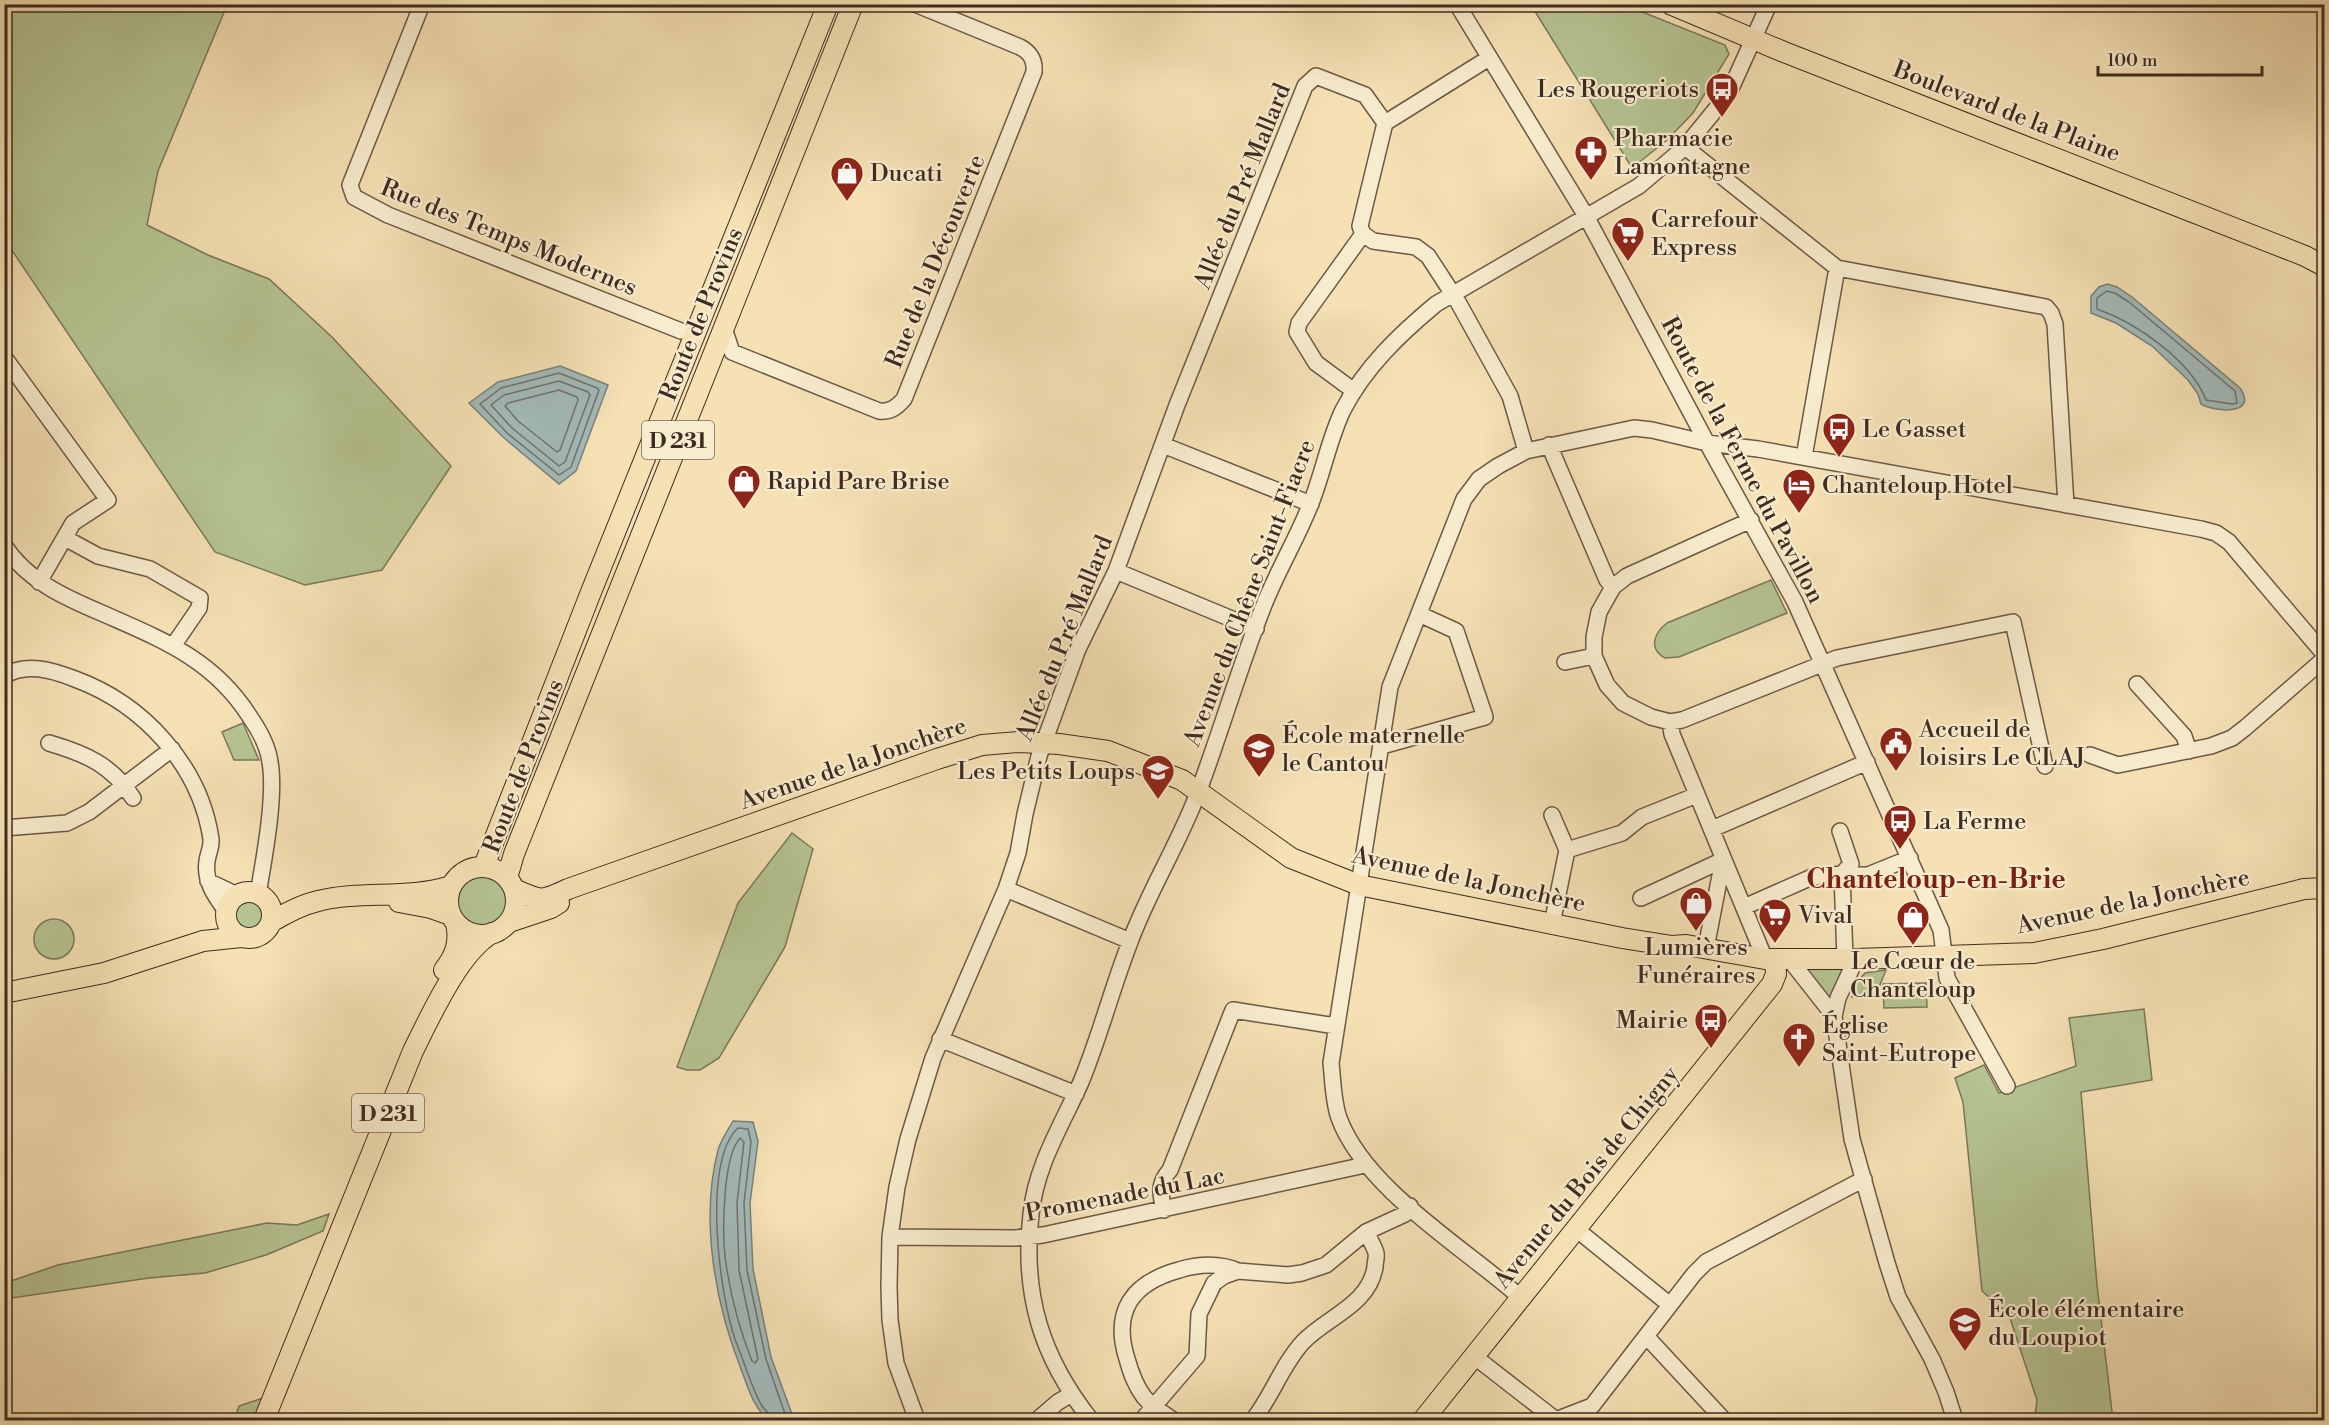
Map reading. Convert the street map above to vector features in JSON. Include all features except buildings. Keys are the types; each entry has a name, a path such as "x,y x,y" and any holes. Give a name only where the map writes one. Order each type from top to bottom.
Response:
{"main road":[{"name":"Route de Provins","path":"484,866 591,592 828,4"},
{"name":"Route de Provins","path":"511,883 514,854 852,4"},
{"name":"Boulevard de la Plaine","path":"1670,4 2325,266"},
{"name":"Avenue de la Jonchère","path":"511,883 540,899 551,897 937,759 982,745 1018,742 1059,744 1108,752 1146,764 1182,780 1199,791 1291,858 1359,885 1672,946 1686,945 1777,960 2034,953 2103,939 2304,889 2325,888"},
{"path":"203,941 244,892 266,906 299,907 320,900 370,896 409,895 432,892 451,886 465,871 484,866 493,868 511,883 516,900 515,912 502,929 492,933 471,933 454,919 431,908 370,896"},
{"path":"451,886 448,905 454,919"},
{"path":"509,922 551,908 580,886"},
{"path":"4,993 104,973 203,941 259,936 268,927 266,906"},
{"path":"229,908 231,930 241,937"},
{"name":"D 231","path":"308,1308 403,1043 423,1002 456,952 458,938 454,919"},
{"name":"D 231","path":"264,1420 412,1052 435,1006 471,950 492,933"},
{"name":"Avenue du Bois de Chigny","path":"1423,1420 1772,984 1776,974 1777,960"}],"street":[{"name":"Rue des Temps Modernes","path":"422,4 350,185 354,197 388,215 681,331"},
{"name":"Rue de la Découverte","path":"732,352 879,411 886,412 894,409 904,399 1034,72 1031,56 1020,47 915,4"},
{"name":"Route de la Ferme du Pavillon","path":"1457,4 1586,216 1795,602 1941,930 1947,978 2007,1086"},
{"name":"Avenue du Chêne Saint-Fiacre","path":"1091,1420 1070,1395 1048,1354 1036,1320 1028,1264 1028,1237 1031,1209 1042,1162 1076,1094 1098,1039 1130,941 1199,791 1262,609 1311,504 1342,412 1354,391 1389,346 1418,319 1452,294 1639,186 1685,147 1729,93 1769,4"},
{"path":"1489,58 1385,123 1360,226 1363,234 1373,242 1416,248 1428,256 1510,396 1526,451"},
{"name":"Allée du Pré Mallard","path":"917,1420 896,1363 890,1320 890,1237 897,1187 908,1139 940,1039 1006,890 1018,853 1025,814 1043,744 1078,649 1116,571 1177,405 1305,87 1316,76 1365,95 1385,123"},
{"path":"1685,147 1838,268 2043,306 2049,310 2055,324 2066,505"},
{"path":"1354,391 1316,363 1297,332 1299,323 1363,234"},
{"path":"1804,457 1838,268"},
{"path":"687,357 681,331 703,316"},
{"path":"708,364 732,352 723,325"},
{"path":"4,357 112,505 74,523 39,582"},
{"path":"1521,1298 1410,1206 1365,1165 1338,1116 1331,1063 1390,687 1464,499 1479,479 1526,451 1634,428 1707,443 1804,457 2216,533 2229,542 2325,654"},
{"path":"1549,445 1612,587"},
{"path":"1163,446 1311,504"},
{"path":"1751,520 1638,570 1612,587 1599,612 1594,637 1594,656 1607,685 1623,703 1652,717 1670,722 1692,717 1837,658 2013,622 2045,766"},
{"path":"65,538 98,556 150,569 200,598 199,608 173,646"},
{"path":"4,545 39,582 74,602 173,646 201,663 238,698 258,729 270,762 272,786 266,906"},
{"path":"1116,571 1256,629"},
{"path":"1382,747 1485,717 1456,631 1419,614"},
{"path":"1565,662 1594,656"},
{"path":"2090,755 2118,765 2190,751 2232,738 2325,660"},
{"path":"4,676 25,668 40,669 94,686 135,712 172,749 189,778 207,825 211,840 207,862 208,881 229,908"},
{"path":"2137,684 2184,736 2190,751"},
{"path":"1670,722 1672,734 1744,907 1777,960 1834,1016"},
{"path":"49,743 78,751 107,768 133,798"},
{"path":"4,828 67,823 89,812 172,749"},
{"path":"1712,829 1867,762"},
{"path":"1567,850 1622,833 1642,817 1698,795"},
{"path":"1552,815 1567,850 1552,924"},
{"path":"1840,831 1851,864 1842,874 1850,959 1834,1016 1852,1139 1898,1297 1932,1359 1947,1392 1955,1420"},
{"path":"1744,907 1812,877 1842,874 1868,875 1910,858"},
{"path":"1641,898 1723,860"},
{"path":"1706,948 1723,860"},
{"path":"1006,890 1130,941"},
{"path":"1164,1210 1160,1191 1162,1179 1170,1170 1233,1010 1336,1026"},
{"path":"940,1039 1076,1094"},
{"name":"Promenade du Lac","path":"890,1237 1028,1237 1164,1210 1365,1165"},
{"path":"1475,1357 1556,1420 1593,1406 1694,1274 1706,1262 1864,1179"},
{"path":"1173,1420 1153,1406 1133,1379 1123,1346 1121,1319 1133,1294 1162,1275 1194,1266 1227,1266 1238,1271 1288,1275 1315,1269 1326,1265 1366,1232 1405,1214 1410,1206"},
{"path":"1576,1229 1670,1305"},
{"path":"1253,1420 1285,1367 1303,1343 1324,1323 1352,1306 1373,1276 1376,1254 1366,1232"},
{"path":"1142,1420 1197,1356 1199,1314 1214,1283 1238,1271"},
{"path":"1646,1336 1724,1420"},
{"path":"1036,1420 1070,1395"}],"green space":[{"path":"4,5 227,5 158,171 147,225 208,255 269,279 332,337 451,466 382,570 305,585 215,552 5,240"},
{"path":"1531,5 1625,5 1725,45 1729,54 1693,113 1667,140 1632,168"},
{"path":"1771,580 1787,613 1679,657 1665,658 1656,650 1656,636 1667,623"},
{"path":"243,723 259,760 234,760 222,732"},
{"path":"792,833 813,849 785,947 719,1058 700,1070 677,1067 738,903"},
{"path":"477,873 487,873 502,881 508,890 510,901 508,912 502,921 487,929 477,929 466,924 459,917 454,906 454,896 459,885 466,878"},
{"path":"249,898 261,904 267,916 261,928 249,934 237,928 231,916 237,904"},
{"path":"54,919 62,920 68,925 73,931 73,947 68,953 62,958 54,959 46,958 40,953 35,947 34,939 35,931 40,925 46,920"},
{"path":"1843,965 1845,971 1831,1001 1799,966"},
{"path":"1886,970 1877,992 1852,997 1857,982 1865,973"},
{"path":"1926,983 1927,1007 1884,1008 1883,984"},
{"path":"2144,1009 2152,1080 2081,1092 2097,1285 2113,1420 2022,1420 2030,1419 2035,1415 2037,1400 2009,1315 1982,1291 1963,1102 1955,1078 1984,1065 1999,1093 2076,1066 2069,1018"},
{"path":"329,1214 323,1231 266,1255 205,1273 149,1278 5,1299 5,1283 58,1265 267,1223 297,1225"},
{"path":"263,1398 254,1420 234,1420 239,1406"}],"water":[{"path":"2107,284 2117,287 2132,297 2240,388 2244,403 2232,410 2215,409 2201,404 2198,394 2188,380 2152,346 2116,323 2091,313 2091,296 2099,287"},
{"path":"560,366 608,385 576,471 559,484 503,437 469,403 498,382"},
{"path":"733,1121 753,1122 758,1141 750,1203 753,1269 771,1357 792,1414 791,1420 768,1420 755,1403 732,1344 718,1289 713,1261 710,1204 719,1146"}],"place":[{"name":"Les Rougeriots","path":"1722,118"},
{"name":"Pharmacie Lamontagne","path":"1591,181"},
{"name":"Ducati","path":"847,202"},
{"name":"Carrefour Express","path":"1628,262"},
{"name":"Le Gasset","path":"1839,458"},
{"name":"Rapid Pare Brise","path":"744,510"},
{"name":"Chanteloup Hotel","path":"1799,514"},
{"name":"Accueil de loisirs Le CLAJ","path":"1896,772"},
{"name":"École maternelle le Cantou","path":"1259,778"},
{"name":"Les Petits Loups","path":"1158,800"},
{"name":"La Ferme","path":"1900,850"},
{"name":"Lumières Funéraires","path":"1696,932"},
{"name":"Vival","path":"1775,944"},
{"name":"Le Cœur de Chanteloup","path":"1913,946"},
{"name":"Mairie","path":"1711,1049"},
{"name":"Église Saint-Eutrope","path":"1799,1068"},
{"name":"École élémentaire du Loupiot","path":"1965,1352"}],"district":[{"name":"Chanteloup-en-Brie","path":"1936,879"}]}
